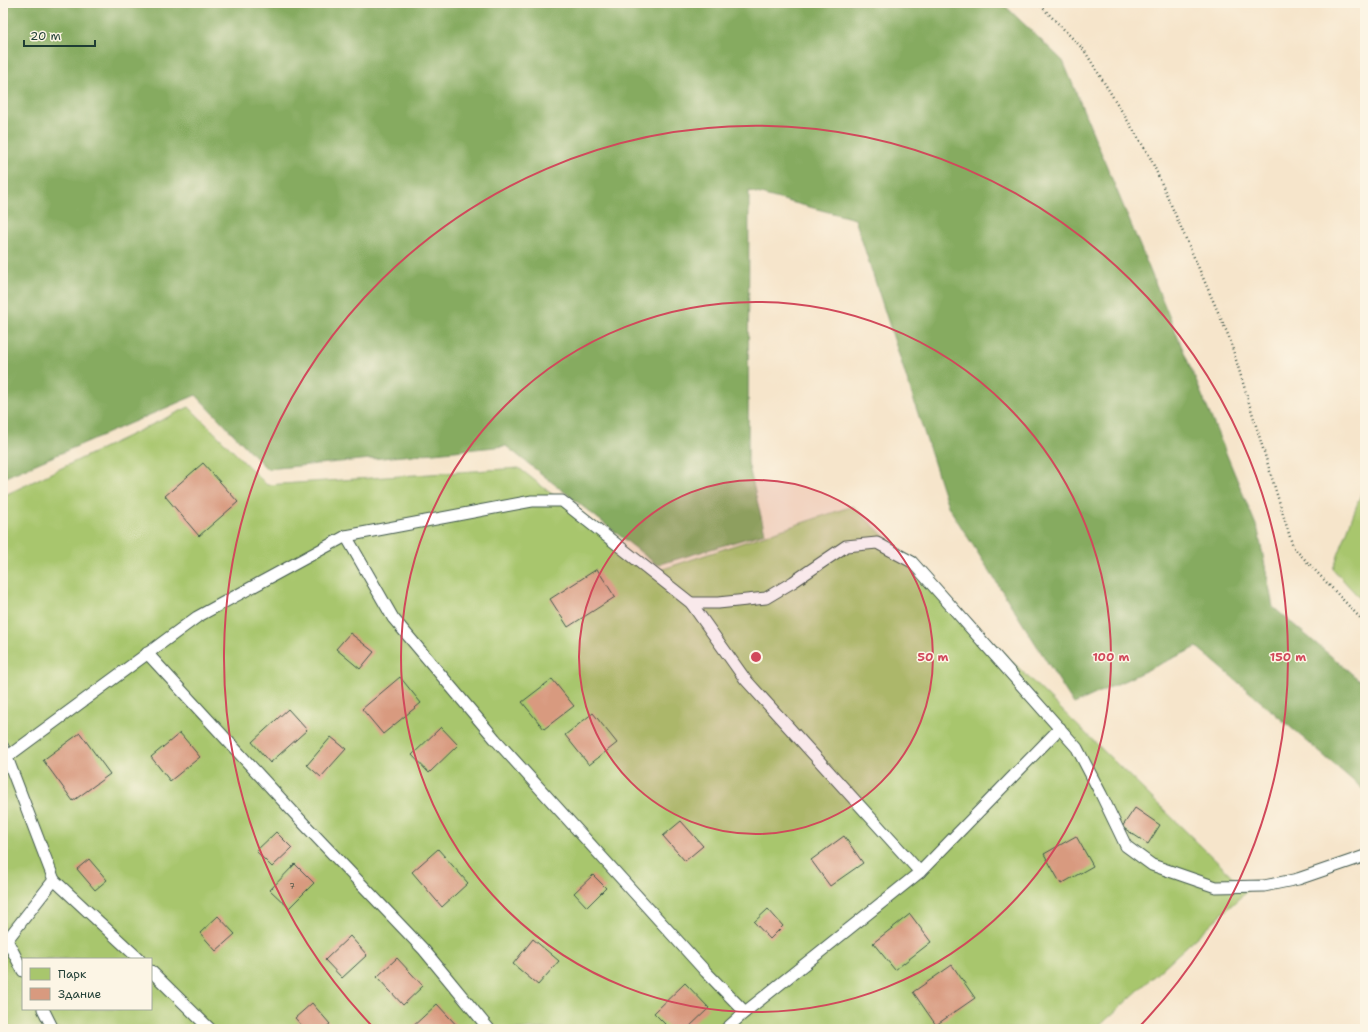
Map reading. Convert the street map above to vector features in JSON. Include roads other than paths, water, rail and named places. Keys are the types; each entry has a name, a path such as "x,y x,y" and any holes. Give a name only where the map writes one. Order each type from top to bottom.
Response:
{"lane":[{"path":"138,958 54,880 5,752 197,617 346,536 532,501 562,501 691,603 745,679 920,872"},
{"path":"346,536 393,618 495,739 706,972 746,1012"},
{"path":"691,603 718,603 766,598 793,582 846,546 877,543 912,562 1060,728 1077,748 1126,846 1152,865 1216,887 1264,886 1298,879 1365,856"},
{"path":"147,653 301,820 424,950 489,1029"},
{"path":"726,1029 920,872 1060,728"},
{"path":"22,969 7,940 54,880"},
{"path":"152,972 210,1029"},
{"path":"44,1010 53,1029"}]}
